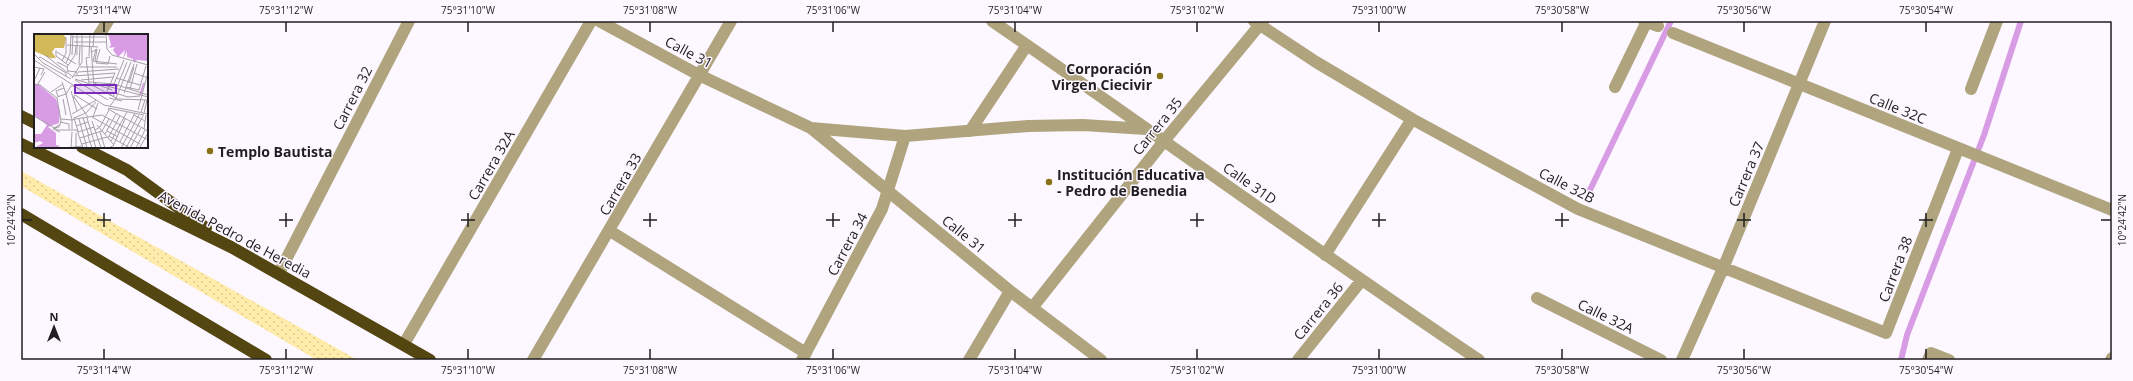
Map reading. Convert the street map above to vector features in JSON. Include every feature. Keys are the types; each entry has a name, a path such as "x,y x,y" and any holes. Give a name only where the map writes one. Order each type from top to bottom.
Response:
{"highway":[{"path":"21,116 34,122"},
{"name":"Avenida Pedro de Heredia","path":"21,144 231,247 430,360"},
{"path":"84,148 127,170 231,247"},
{"path":"21,214 266,360"}],"street":[{"path":"100,34 108,21"},
{"name":"Carrera 32","path":"279,274 409,21"},
{"name":"Carrera 32A","path":"404,344 591,21"},
{"name":"Calle 31","path":"599,21 699,75 810,128 1010,291 1101,360"},
{"name":"Carrera 33","path":"533,360 610,231 731,21"},
{"name":"Calle 31D","path":"992,21 1003,25 1027,46 1361,281 1480,360"},
{"name":"Carrera 37","path":"1682,360 1724,266 1825,21"},
{"path":"1971,89 1997,21"},
{"name":"Calle 32B","path":"1259,23 1412,119 1578,209 1724,266 1886,333"},
{"name":"Carrera 35","path":"1032,308 1259,23"},
{"path":"1615,87 1649,23"},
{"name":"Calle 32C","path":"1673,33 2112,210"},
{"path":"970,131 1027,46"},
{"path":"1324,255 1412,119"},
{"name":"Calle 31","path":"810,128 905,136 1028,126 1083,125 1147,129"},
{"name":"Carrera 34","path":"804,356 882,208 905,136"},
{"name":"Carrera 38","path":"1886,333 1962,150"},
{"path":"610,231 804,356"},
{"name":"Carrera 36","path":"1298,360 1361,281"},
{"path":"969,360 1010,291"},
{"name":"Calle 32A","path":"1537,298 1661,360"},
{"path":"1930,356 1949,360"}],"shaded area":[{"path":"21,171 356,359 317,360 21,186"}],"waterway":[{"path":"1590,190 1671,21"},
{"path":"1901,360 1907,335 1984,135 2021,21"}],"place":[{"name":"Corporación Virgen Ciecivir","path":"1160,76"},
{"name":"Templo Bautista","path":"210,151"},
{"name":"Institución Educativa - Pedro de Benedia","path":"1049,182"}]}
